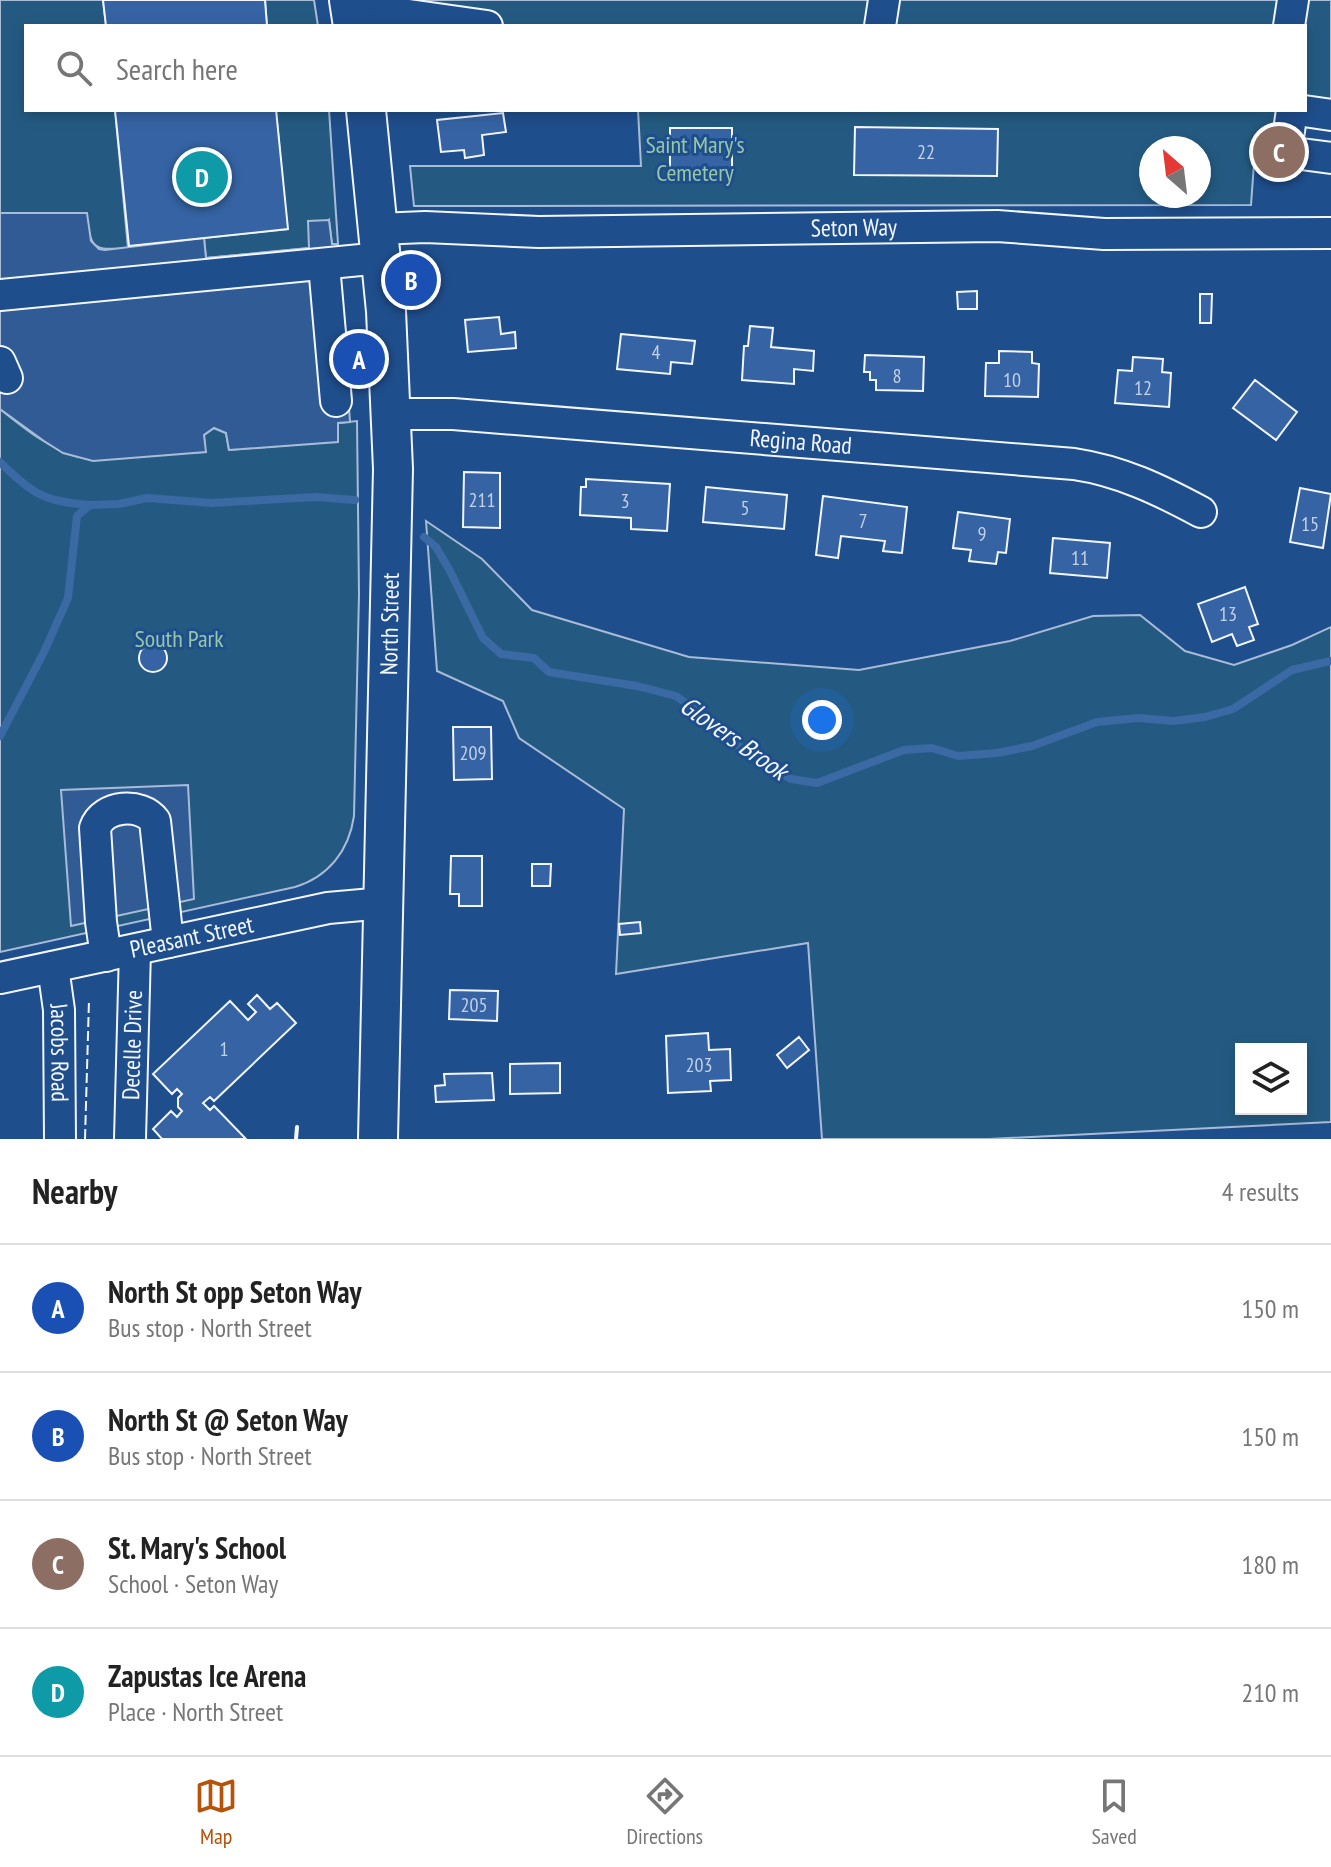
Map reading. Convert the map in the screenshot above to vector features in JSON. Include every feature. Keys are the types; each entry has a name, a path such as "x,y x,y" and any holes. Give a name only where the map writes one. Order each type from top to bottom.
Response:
{"main road":[{"name":"North Street","path":"366,112 392,414 393,499 378,1139"}],"street":[{"path":"880,24 884,0"},
{"path":"1289,24 1293,0"},
{"path":"351,13 401,14 473,24"},
{"path":"1295,112 1286,152 1331,158"},
{"path":"1307,112 1331,115"},
{"name":"Seton Way","path":"0,295 324,265 425,227 539,232 997,226 1104,234 1331,233"},
{"path":"324,265 336,401"},
{"name":"Regina Road","path":"392,414 453,414 1074,464 1129,477 1201,512"},
{"name":"Decelle Drive","path":"130,1139 120,953 101,922 95,832 98,821 110,812 140,810 147,812 155,821 168,942"},
{"name":"Pleasant Street","path":"0,978 328,908 384,903"},
{"name":"Jacobs Road","path":"53,967 59,1010 60,1139"}],"green space":[{"path":"0,0 103,0 106,24 24,24 24,112 115,112 128,248 107,249 95,245 89,234 86,213 0,213"},
{"path":"265,0 314,0 318,24 267,24"},
{"name":"Saint Mary's Cemetery","path":"390,0 1331,0 1331,123 1279,123 1256,136 1251,205 1211,205 1211,136 1139,136 1139,205 414,206 410,166 641,166 638,112 1307,112 1307,24 394,24"},
{"path":"276,112 329,112 338,244 332,244 329,220 310,248 206,258 204,238 287,229"},
{"name":"South Park","path":"0,409 46,443 78,457 205,452 204,435 214,428 226,433 229,450 338,441 338,423 357,421 359,594 354,816 342,851 317,877 295,887 0,952"},
{"path":"426,521 482,559 532,610 689,657 859,670 1010,641 1093,616 1140,615 1185,651 1234,665 1292,645 1331,627 1331,1122 989,1139 822,1139 808,943 616,974 624,809 519,738 503,701 437,671"}],"shaded area":[{"path":"0,213 87,213 91,241 99,249 105,250 204,238 206,258 309,248 308,221 329,220 332,244 338,244 350,422 338,423 338,442 229,450 226,433 214,428 204,435 206,452 93,461 63,453 44,441 0,409"},
{"path":"188,785 194,899 71,926 61,790"}],"building":[{"path":"103,0 265,0 267,24 106,24"},
{"path":"115,112 276,112 288,229 129,246"},
{"path":"503,113 506,132 482,135 484,155 465,158 464,150 441,152 437,120"},
{"path":"855,127 998,129 997,176 854,175"},
{"path":"670,128 732,128 732,170 670,170"},
{"path":"977,291 977,309 958,309 957,292"},
{"path":"1200,294 1212,294 1211,323 1200,323"},
{"path":"499,317 501,334 515,332 516,348 468,352 465,320"},
{"path":"750,326 773,328 771,347 814,351 813,371 794,369 794,384 742,380 744,346 748,346"},
{"path":"621,334 695,341 692,364 671,362 670,374 617,369"},
{"path":"999,351 1032,352 1032,363 1039,364 1038,397 985,396 986,363 999,363"},
{"path":"865,355 924,357 923,391 876,390 876,380 870,380 870,372 864,372"},
{"path":"1133,357 1163,359 1162,372 1171,373 1169,407 1115,403 1118,370 1132,371"},
{"path":"1255,380 1297,412 1276,440 1233,408"},
{"path":"464,472 500,473 500,528 463,527"},
{"path":"586,479 670,484 667,531 631,529 631,518 580,515 581,487 586,487"},
{"path":"706,487 787,495 784,529 703,522"},
{"path":"1300,488 1331,494 1323,548 1290,542"},
{"path":"823,496 907,507 902,553 883,551 885,541 841,536 838,558 816,555"},
{"path":"958,512 1010,519 1006,553 998,552 996,564 969,561 971,550 953,548"},
{"path":"1053,538 1110,543 1107,578 1050,573"},
{"path":"1245,587 1258,624 1249,627 1254,640 1237,646 1232,634 1212,642 1198,604"},
{"path":"153,644 163,648 167,658 163,668 153,672 143,668 139,658 143,648"},
{"path":"453,727 491,727 492,779 454,780"},
{"path":"451,856 482,856 482,906 459,906 459,894 450,894"},
{"path":"532,864 551,864 550,886 532,886"},
{"path":"640,922 641,933 620,935 619,924"},
{"path":"450,990 498,991 497,1021 449,1019"},
{"path":"257,995 270,1009 277,1003 296,1023 214,1101 210,1097 203,1103 210,1110 214,1106 246,1139 162,1139 153,1129 171,1111 177,1117 182,1111 178,1107 178,1098 182,1094 177,1089 172,1094 153,1074 230,1001 248,1020 256,1012 248,1004"},
{"path":"708,1033 709,1050 730,1049 731,1080 710,1081 711,1091 668,1093 666,1036"},
{"path":"799,1037 809,1050 787,1068 777,1055"},
{"path":"560,1063 560,1093 510,1094 510,1064"},
{"path":"492,1073 494,1100 436,1102 435,1086 445,1085 444,1074"}],"waterway":[{"path":"0,462 21,482 50,499 90,505"},
{"name":"Glovers Brook","path":"0,736 68,598 77,516 90,505 119,504 147,498 212,503 316,497 355,500"},
{"name":"Glovers Brook","path":"424,537 436,547 483,638 501,654 534,658 549,672 637,686 676,696 699,712 712,729 791,779 817,783 904,750 932,748 958,756 997,753 1032,746 1097,722 1138,718 1174,721 1205,717 1233,709 1292,670 1331,661"}],"fence":[{"path":"85,1139 89,1000"}],"wall":[{"path":"296,1139 297,1127"}],"place":[{"name":"St. Mary's School","path":"1279,152"},
{"name":"Zapustas Ice Arena","path":"202,177"},
{"name":"North St @ Seton Way","path":"411,280"},
{"name":"North St opp Seton Way","path":"359,359"}]}
